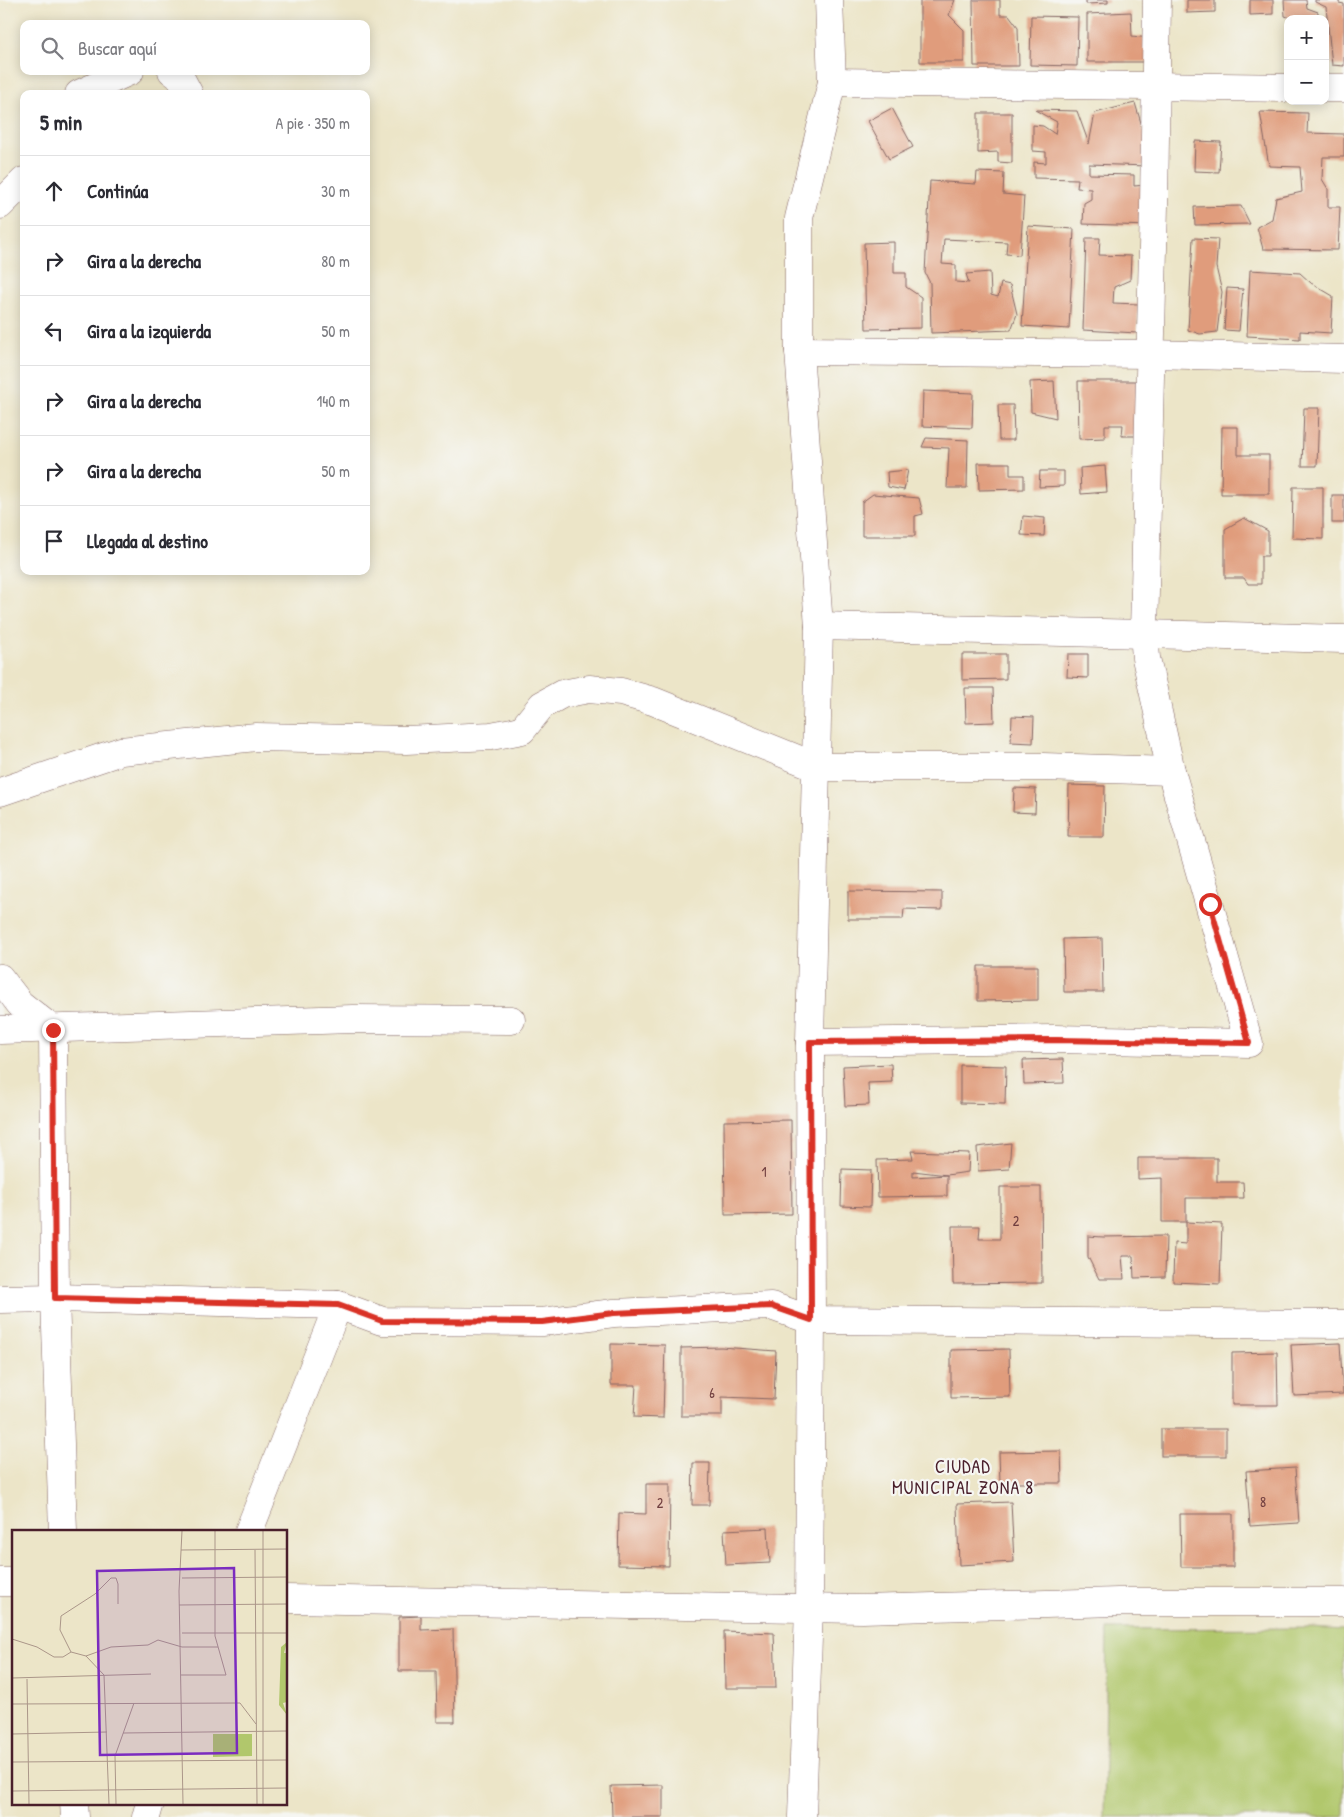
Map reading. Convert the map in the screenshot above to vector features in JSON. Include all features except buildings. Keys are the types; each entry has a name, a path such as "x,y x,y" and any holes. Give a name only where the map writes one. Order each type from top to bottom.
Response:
{"street":[{"path":"802,1817 809,1607 810,1042 819,626 799,351 799,218 832,82 829,0"},
{"path":"810,1042 1055,1040 1249,1043 1171,772 1146,658 1144,633 1157,0"},
{"path":"88,90 121,75"},
{"path":"177,75 187,90"},
{"path":"832,82 1284,88"},
{"path":"1329,88 1344,88"},
{"path":"0,205 20,185"},
{"path":"799,351 1151,354 1344,359"},
{"path":"819,626 1344,639"},
{"path":"0,792 121,751 256,737 406,740 491,736 522,730 542,705 562,694 589,690 621,692 653,701 817,767 1043,767 1171,772"},
{"path":"0,978 20,1004 53,1030"},
{"path":"0,1030 53,1030 353,1019 511,1020"},
{"path":"53,1030 55,1298 63,1530"},
{"path":"0,1298 338,1305 382,1321 542,1322 614,1313 771,1306 811,1320 1344,1324"},
{"path":"249,1530 338,1305"},
{"path":"288,1599 862,1609 1118,1602 1344,1602"},
{"path":"74,1804 74,1817"},
{"path":"146,1817 150,1804"}],"green space":[{"path":"1311,1628 1344,1630 1344,1817 1104,1817 1107,1629"}],"district":[{"name":"CIUDAD MUNICIPAL ZONA 8","path":"963,1476"}],"route":[{"path":"53,1030 55,1298 338,1305 382,1321 542,1322 614,1313 771,1306 811,1320 810,1042 1055,1040 1249,1043 1210,904"}]}
